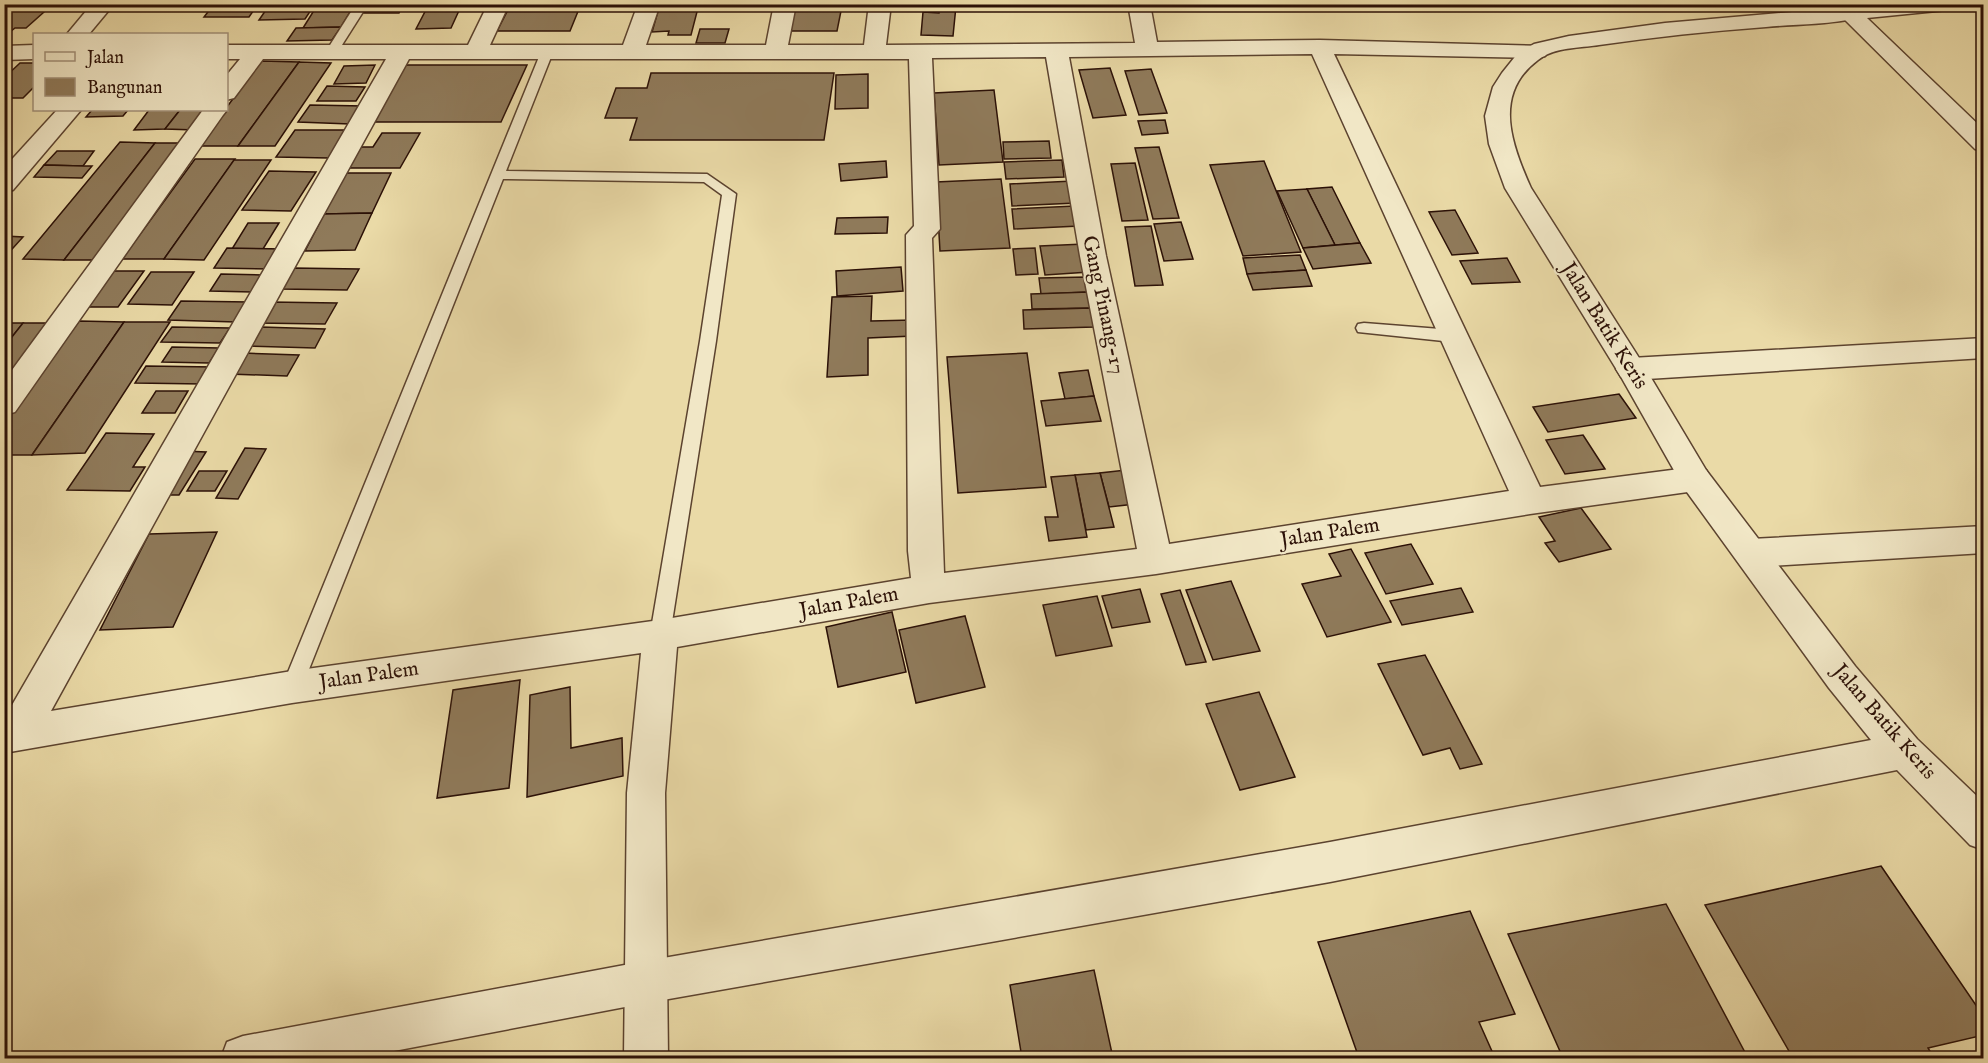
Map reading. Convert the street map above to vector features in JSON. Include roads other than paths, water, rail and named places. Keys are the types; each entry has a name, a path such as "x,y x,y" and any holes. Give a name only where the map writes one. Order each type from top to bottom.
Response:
{"street":[{"path":"79,33 104,4"},
{"path":"476,52 500,4"},
{"path":"632,52 649,4"},
{"path":"776,52 785,4"},
{"path":"874,52 880,4"},
{"path":"1139,4 1147,49"},
{"path":"228,52 874,52 1320,47 1536,51 1632,34 1844,9 1947,4"},
{"path":"1844,9 1892,52 1983,144"},
{"path":"1320,47 1530,501"},
{"name":"Gang Pinang-17","path":"1056,49 1092,256 1156,560"},
{"path":"920,51 927,229 919,235 925,551 929,589"},
{"name":"Jalan Batik Keris","path":"1536,51 1520,64 1512,75 1497,102 1495,116 1508,166 1518,188 1631,369 1695,479 1842,677 1904,751 1983,831"},
{"path":"228,90 256,52"},
{"path":"11,735 401,53"},
{"path":"4,184 68,111"},
{"path":"4,404 214,111"},
{"path":"1631,369 1983,348"},
{"name":"Jalan Palem","path":"11,735 292,687 660,635 929,589 1156,560 1530,501 1695,479"},
{"path":"1751,553 1983,539"},
{"path":"646,1059 646,793 660,635"},
{"path":"243,1059 646,982 1330,862 1904,751"}],"lane":[{"path":"331,53 362,4"},
{"path":"292,687 546,52"},
{"path":"497,175 707,178 729,194 708,341 660,635"},
{"path":"1364,328 1453,336"}]}
